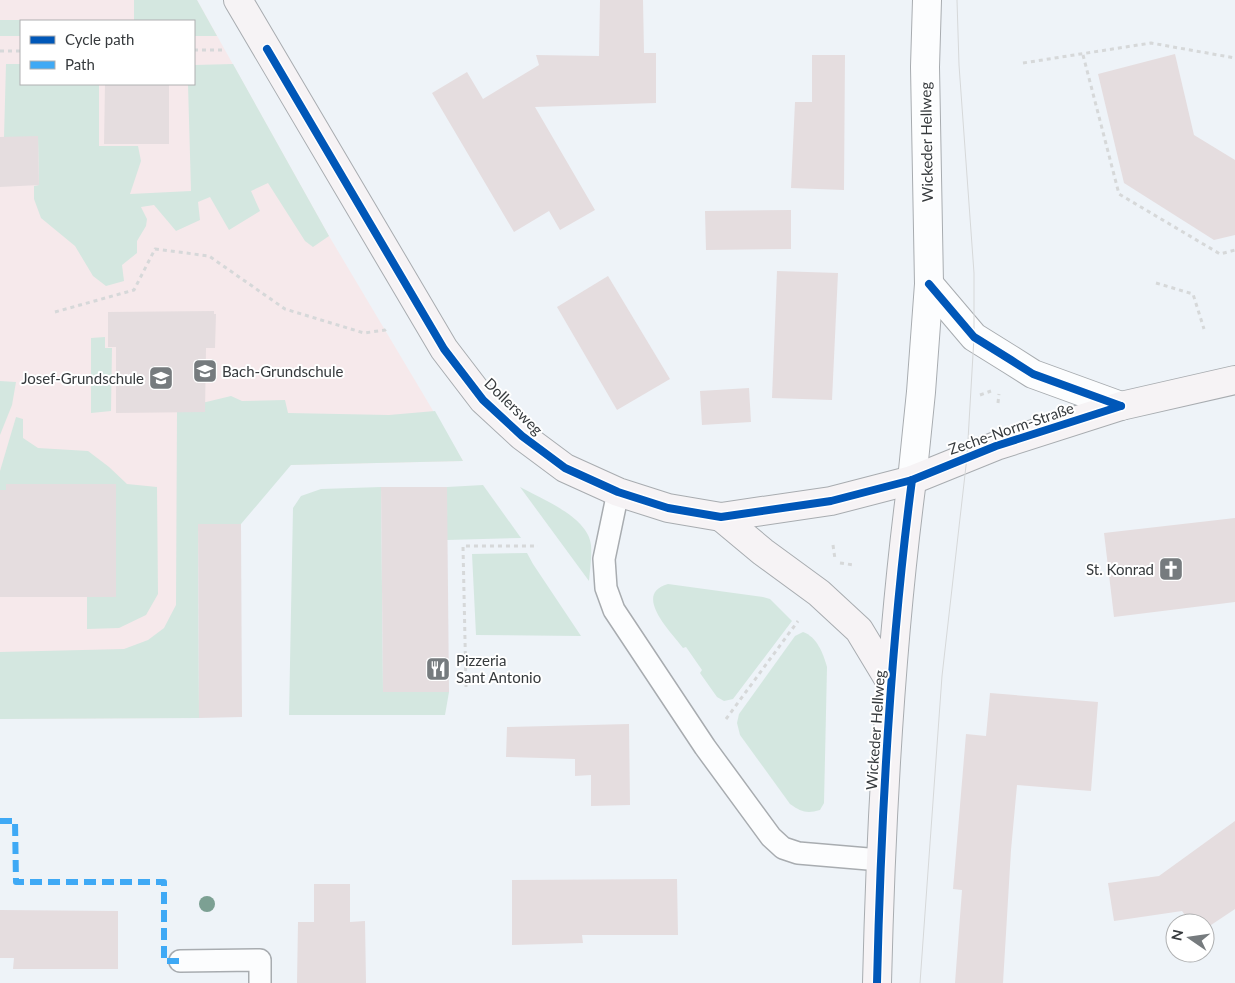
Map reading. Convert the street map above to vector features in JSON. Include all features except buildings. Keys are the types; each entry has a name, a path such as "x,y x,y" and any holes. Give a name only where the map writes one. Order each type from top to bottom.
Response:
{"main road":[{"name":"Dollersweg","path":"238,0 444,349 483,400 522,436 565,468 618,492 668,508 721,517 831,501 912,480"},
{"name":"Zeche-Norm-Straße","path":"912,480 989,449 1121,406 1235,380"},
{"name":"Wickeder Hellweg","path":"877,983 880,860 891,683 900,571 912,480"},
{"name":"Dollersweg","path":"721,517 764,552 819,592 859,630 891,683"}],"street":[{"name":"Wickeder Hellweg","path":"912,480 929,284 924,67 927,0"},
{"path":"929,284 974,336 1003,355 1033,374 1121,406"}],"lane":[{"path":"618,492 604,559 606,588 614,610 705,747 771,837 783,848 798,854 880,860"},
{"path":"180,961 260,960 260,983"}],"path":[{"path":"1023,64 1151,43 1235,58"},
{"path":"0,51 20,51"},
{"path":"1083,55 1119,194 1220,254 1235,250"},
{"path":"55,312 134,290 155,249 208,256 285,309 364,334 385,330 391,326"},
{"path":"1156,283 1193,294 1204,329"},
{"path":"466,686 463,546 538,546"},
{"path":"832,546 836,562"},
{"path":"723,723 801,616"}],"shaded area":[{"name":"Bach-Grundschule","path":"0,0 197,0 329,236 463,461 192,465 199,718 0,719"},
{"path":"134,0 197,0 217,36 195,36 195,20 134,20"},
{"path":"0,20 20,20 20,36 0,36"},
{"path":"6,64 20,64 20,85 99,85 99,146 138,146 141,161 130,194 191,191 188,85 195,85 195,65 233,64 329,236 313,247 305,241 268,183 251,191 260,211 229,230 210,197 198,202 200,220 176,231 154,205 141,207 147,219 146,226 137,241 137,253 122,265 124,281 106,286 93,276 75,246 41,218 34,199 34,186 39,185 38,137 4,137"},
{"path":"105,337 105,348 112,348 111,411 91,413 91,338"},
{"path":"0,381 16,382 12,405 0,435"},
{"path":"231,396 242,401 285,400 288,413 389,415 435,411 463,461 291,465 241,524 198,524 199,718 0,719 0,652 124,649 148,640 164,628 176,605 177,412 201,412 202,403"},
{"path":"16,417 23,419 23,438 38,448 88,451 127,484 157,487 158,594 146,615 119,628 87,629 87,597 116,597 116,484 6,484 6,490 0,490 0,471"},
{"path":"483,485 521,538 447,540 447,487"},
{"path":"381,487 383,692 449,692 445,715 289,715 293,508 301,496 321,489"},
{"path":"520,487 563,510 582,526 588,535 591,545 589,581"},
{"path":"527,553 581,636 476,635 472,554"},
{"path":"668,584 770,599 792,621 733,699 724,701 717,697 700,673 702,670 686,647 683,648 663,623 654,604 653,596 658,589"},
{"path":"803,632 816,642 827,667 824,803 820,810 811,812 801,810 790,804 740,735 737,723 739,714 795,636"}],"tram line":[{"path":"920,983 942,676 967,457 974,337 974,273 959,65 957,0"}],"marked path":[{"path":"0,821 15,821 16,882 164,882 164,961 180,961"}],"cycle path":[{"path":"267,49 444,349 483,400 522,436 565,468 618,492 668,508 721,517 831,501 912,480 996,446 1121,406"},
{"path":"929,284 974,337 1033,374 1121,406"},
{"path":"877,983 881,857 892,668 912,480"}],"place":[{"name":"Bach-Grundschule","path":"205,371"},
{"name":"Josef-Grundschule","path":"161,378"},
{"name":"St. Konrad","path":"1171,569"},
{"name":"Pizzeria Sant Antonio","path":"438,669"}]}
